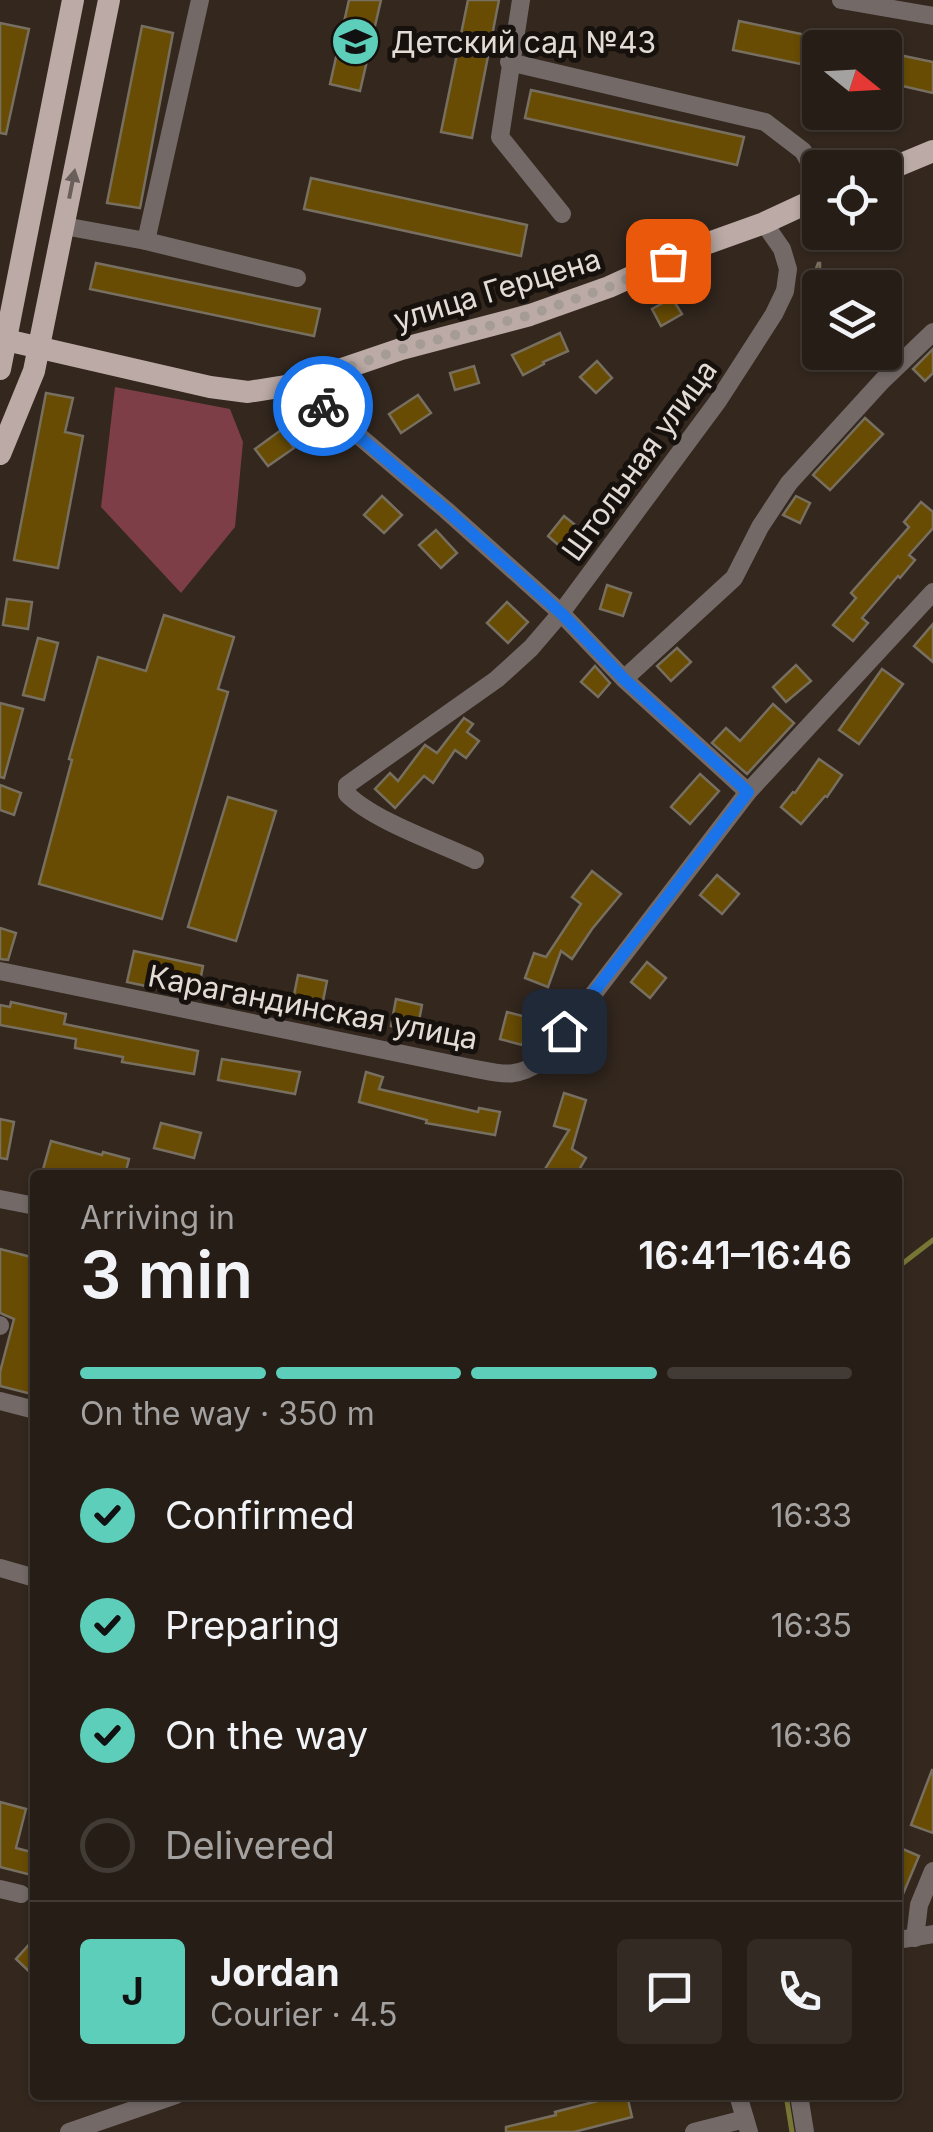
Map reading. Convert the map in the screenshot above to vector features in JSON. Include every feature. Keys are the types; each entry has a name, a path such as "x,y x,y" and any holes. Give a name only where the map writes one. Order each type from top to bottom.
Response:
{"main road":[{"path":"0,369 72,0"},
{"path":"0,454 28,390 40,348 109,0"},
{"path":"902,163 933,151"},
{"name":"улица Герцена","path":"3,340 248,392 298,384 402,349 530,315 609,287 802,205"}],"street":[{"path":"146,240 200,0"},
{"path":"520,0 500,137 562,214"},
{"path":"841,0 933,16"},
{"path":"509,62 765,122 802,150"},
{"name":"Штольная улица","path":"475,860 354,801 347,794 347,785 497,678 562,614 718,400 774,314 785,291 788,269 782,249 764,223"},
{"path":"64,226 146,240 297,278"},
{"path":"624,679 734,578 789,483 933,332"},
{"path":"298,384 562,614 624,679 748,792"},
{"name":"Карагандинская улица","path":"0,971 466,1067 511,1074 529,1070 543,1060 748,792 933,592"},
{"path":"0,1200 30,1205"},
{"path":"0,1402 30,1409"},
{"path":"0,1568 30,1577"},
{"path":"915,1938 919,1905 933,1872"},
{"path":"0,1889 21,1894"},
{"path":"69,2132 162,2100"},
{"path":"694,2132 747,2126 739,2100"},
{"path":"801,2100 806,2132"}],"shaded area":[{"path":"115,387 230,409 243,442 235,527 181,593 101,507"}],"building":[{"name":"Детский сад №43","path":"349,0 381,0 360,91 330,84"},
{"path":"468,0 499,0 472,138 441,132"},
{"path":"739,21 802,34 802,64 733,50"},
{"path":"0,23 29,29 6,134 0,133"},
{"path":"142,26 173,33 140,208 107,203"},
{"path":"902,56 933,62 933,93 902,86"},
{"path":"531,90 744,137 737,165 525,118"},
{"path":"311,178 527,225 521,256 304,209"},
{"path":"96,263 320,309 314,336 90,289"},
{"path":"672,298 682,314 661,326 652,309"},
{"path":"560,333 568,351 523,375 512,355"},
{"path":"933,349 933,373 925,381 913,369"},
{"path":"597,361 612,378 596,393 580,377"},
{"path":"474,366 479,383 455,390 450,373"},
{"path":"46,393 73,398 65,432 83,436 58,568 14,560"},
{"path":"418,395 431,413 401,433 389,414"},
{"path":"865,418 883,434 830,490 813,475"},
{"path":"281,430 294,448 268,466 255,449"},
{"path":"382,496 402,515 384,533 364,515"},
{"path":"796,496 810,503 800,523 783,515"},
{"path":"921,502 933,512 933,528 909,555 915,560 862,618 868,623 853,641 833,625 856,598 851,593 909,527 904,522"},
{"path":"564,516 579,528 563,549 548,536"},
{"path":"436,530 457,553 441,568 419,545"},
{"path":"607,585 631,593 623,616 600,609"},
{"path":"7,599 32,602 28,629 3,625"},
{"path":"507,602 528,622 508,643 487,623"},
{"path":"164,615 234,637 218,689 228,692 162,919 39,884 98,657 146,671"},
{"path":"933,624 933,662 914,646"},
{"path":"38,638 58,643 44,700 23,695"},
{"path":"677,648 691,662 671,681 657,666"},
{"path":"796,665 811,681 786,702 773,687"},
{"path":"595,666 610,683 598,697 581,682"},
{"path":"882,669 903,684 859,744 839,730"},
{"path":"0,703 23,709 4,778 0,777"},
{"path":"773,704 794,723 747,774 712,743 726,728 740,741"},
{"path":"464,718 473,724 467,732 479,741 466,758 455,750 433,783 424,776 395,808 375,789 390,773 398,781 425,745 437,753"},
{"path":"819,759 842,775 801,824 781,807"},
{"path":"700,774 719,791 690,824 671,807"},
{"path":"0,785 21,793 14,815 0,810"},
{"path":"228,797 276,811 236,941 188,927"},
{"path":"592,871 621,894 572,959 561,951 548,987 525,978 534,953 546,957 581,904 572,897"},
{"path":"717,875 739,894 722,914 700,895"},
{"path":"0,928 16,933 8,960 0,959"},
{"path":"134,951 203,966 197,997 127,982"},
{"path":"647,962 666,978 650,998 631,982"},
{"path":"298,975 327,981 321,1011 292,1005"},
{"path":"396,999 422,1005 417,1031 391,1026"},
{"path":"11,1002 66,1014 64,1024 198,1051 194,1074 122,1062 123,1057 75,1048 76,1039 0,1025 0,1005 10,1007"},
{"path":"507,1012 530,1018 522,1045 500,1039"},
{"path":"222,1059 300,1072 295,1094 218,1080"},
{"path":"366,1072 383,1077 379,1089 478,1112 479,1108 500,1112 495,1135 426,1123 427,1120 359,1102"},
{"path":"564,1093 586,1100 572,1149 586,1158 579,1170 545,1169 569,1130 554,1126"},
{"path":"0,1119 14,1122 7,1159 0,1158"},
{"path":"161,1123 201,1133 194,1158 154,1148"},
{"path":"51,1141 129,1159 126,1170 43,1170"},
{"path":"0,1249 30,1257 30,1394 0,1386 14,1319 0,1313"},
{"path":"933,1770 933,1833 911,1825"},
{"path":"0,1802 26,1809 16,1848 30,1852 30,1875 0,1867"},
{"path":"902,1849 919,1856 902,1896"},
{"path":"30,1944 30,1972 16,1959"},
{"path":"602,2100 628,2100 632,2117 574,2132 506,2132 506,2127 556,2115 555,2112"}],"waterway":[{"path":"902,1264 933,1240"},
{"path":"787,2100 792,2132"}],"way so far":[{"path":"323,406 298,384 402,349 530,315 668,261"}],"place":[{"name":"Детский сад №43","path":"356,42"}],"route":[{"path":"323,406 562,614 624,679 748,792 564,1031"}]}
